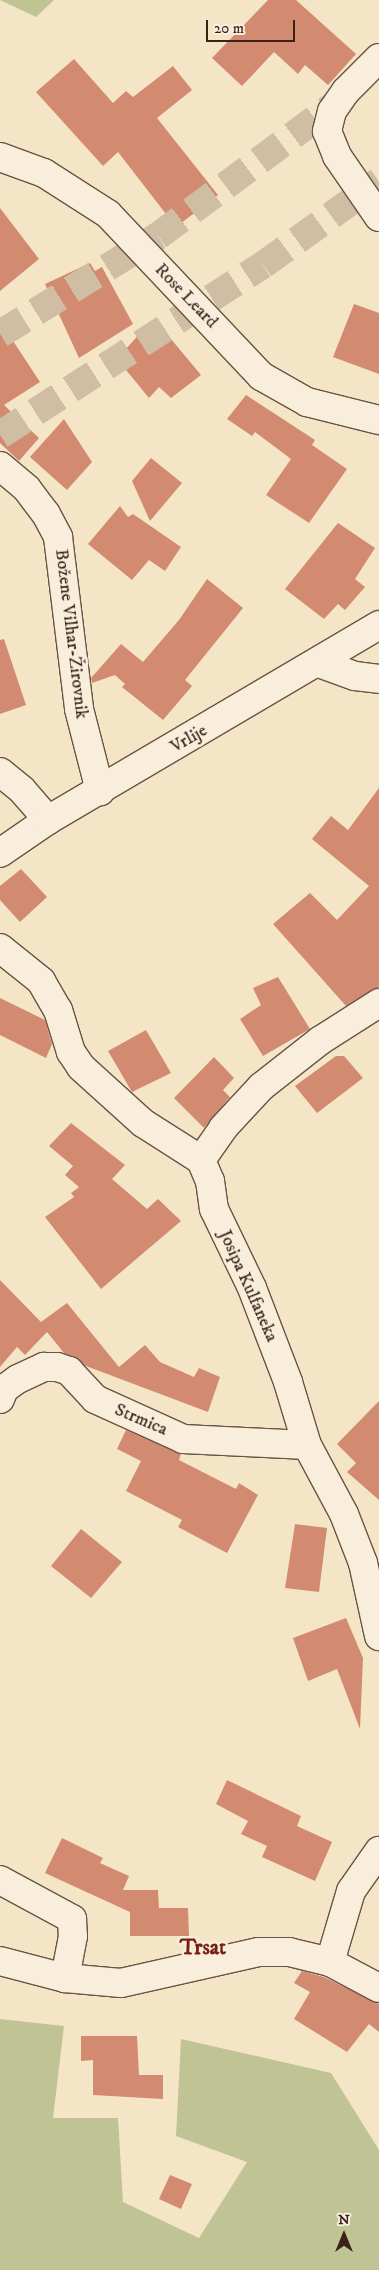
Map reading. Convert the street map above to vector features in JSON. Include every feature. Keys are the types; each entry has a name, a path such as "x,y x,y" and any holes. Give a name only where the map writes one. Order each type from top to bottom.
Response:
{"street":[{"path":"379,58 346,91 332,111 327,131 337,156 379,217"},
{"name":"Rose Leard","path":"0,157 44,174 80,193 108,214 261,376 307,402 379,420"},
{"name":"Božene Vilhar-Žirovnik","path":"0,466 27,489 46,514 58,537 79,709 100,791"},
{"name":"Vrlije","path":"0,853 48,820 319,663 379,625"},
{"path":"319,663 355,676 379,679"},
{"path":"0,772 22,790 48,820"},
{"path":"0,948 41,981 58,1010 71,1052 81,1067 143,1123 201,1160 223,1128 261,1087 321,1040 379,1003"},
{"name":"Josipa Kulfaneka","path":"201,1160 210,1181 214,1209 252,1288 288,1382 308,1445 344,1514 363,1563 379,1636"},
{"name":"Strmica","path":"0,1399 4,1389 18,1379 44,1368 57,1367 69,1371 95,1399 183,1439 308,1445"},
{"path":"330,1962 351,1892 379,1851"},
{"path":"0,1880 72,1920 73,1936 65,1978"},
{"path":"0,1961 65,1978 121,1983 259,1952 289,1952 330,1962 379,1988"}],"green space":[{"path":"0,0 54,0 36,17"},
{"path":"0,2019 64,2026 53,2118 118,2118 123,2202 199,2238 247,2162 176,2136 181,2039 331,2073 379,2150 379,2270 0,2270"}],"building":[{"path":"268,0 296,0 356,54 328,85 305,65 298,74 274,52 242,86 212,58"},
{"path":"74,59 113,103 126,91 133,97 173,66 192,90 157,118 218,195 176,227 118,152 103,166 36,92"},
{"path":"0,208 39,259 0,291"},
{"path":"90,263 95,271 102,267 133,324 79,358 45,284"},
{"path":"354,304 379,313 379,374 333,357"},
{"path":"0,321 40,382 4,405 39,438 19,461 0,443"},
{"path":"141,332 149,347 166,333 201,375 171,398 159,387 149,398 117,359"},
{"path":"246,395 315,440 312,445 347,469 309,523 266,495 291,459 255,432 252,436 227,419"},
{"path":"64,419 92,462 67,490 30,457"},
{"path":"151,458 182,483 150,521 132,481"},
{"path":"120,506 128,517 133,514 181,547 165,571 149,560 132,580 88,544"},
{"path":"338,523 375,548 355,579 365,587 345,610 338,604 324,619 285,589"},
{"path":"207,579 243,608 185,680 192,686 163,720 122,687 125,684 115,675 92,683 91,678 121,644 143,662 179,620"},
{"path":"4,639 26,705 0,714 0,640"},
{"path":"379,788 379,987 346,1006 273,924 310,893 337,920 369,886 312,839 331,816 348,830"},
{"path":"21,869 47,897 20,922 0,900 0,886"},
{"path":"278,977 310,1029 263,1056 240,1019 261,1005 253,988"},
{"path":"0,998 45,1020 52,1044 46,1058 0,1035"},
{"path":"146,1030 171,1073 132,1092 108,1051"},
{"path":"336,1056 344,1056 363,1078 317,1113 295,1086"},
{"path":"214,1057 234,1078 223,1090 230,1097 204,1128 174,1098"},
{"path":"71,1123 125,1165 112,1179 147,1209 158,1199 181,1221 101,1289 45,1217 74,1197 71,1193 79,1187 65,1175 73,1166 49,1146"},
{"path":"0,1280 41,1322 67,1303 119,1367 145,1345 160,1362 194,1377 199,1368 220,1377 208,1412 86,1366 64,1353 47,1332 25,1355 17,1347 0,1367"},
{"path":"379,1401 379,1500 347,1472 356,1463 337,1444"},
{"path":"126,1430 181,1454 179,1460 236,1489 239,1483 258,1495 227,1553 178,1527 182,1520 126,1491 141,1461 117,1449"},
{"path":"295,1524 327,1528 319,1592 285,1588"},
{"path":"81,1529 122,1562 91,1598 51,1566"},
{"path":"346,1618 363,1658 360,1729 337,1669 308,1681 293,1638"},
{"path":"227,1780 301,1816 297,1826 332,1842 315,1881 262,1857 267,1846 241,1834 248,1821 216,1804"},
{"path":"62,1838 103,1858 100,1863 129,1876 123,1890 158,1890 159,1908 188,1908 189,1936 130,1936 130,1912 45,1873"},
{"path":"302,1971 324,1977 379,2004 379,2032 369,2024 347,2052 294,2019 310,1992 294,1983"},
{"path":"81,2036 137,2036 139,2075 163,2075 163,2099 93,2095 93,2060 81,2061"},
{"path":"170,2175 192,2184 181,2209 159,2199"}],"tunnel":[{"path":"0,334 158,236 346,96"},
{"path":"0,435 263,265 379,181"}],"district":[{"name":"Trsat","path":"203,1948"}]}
